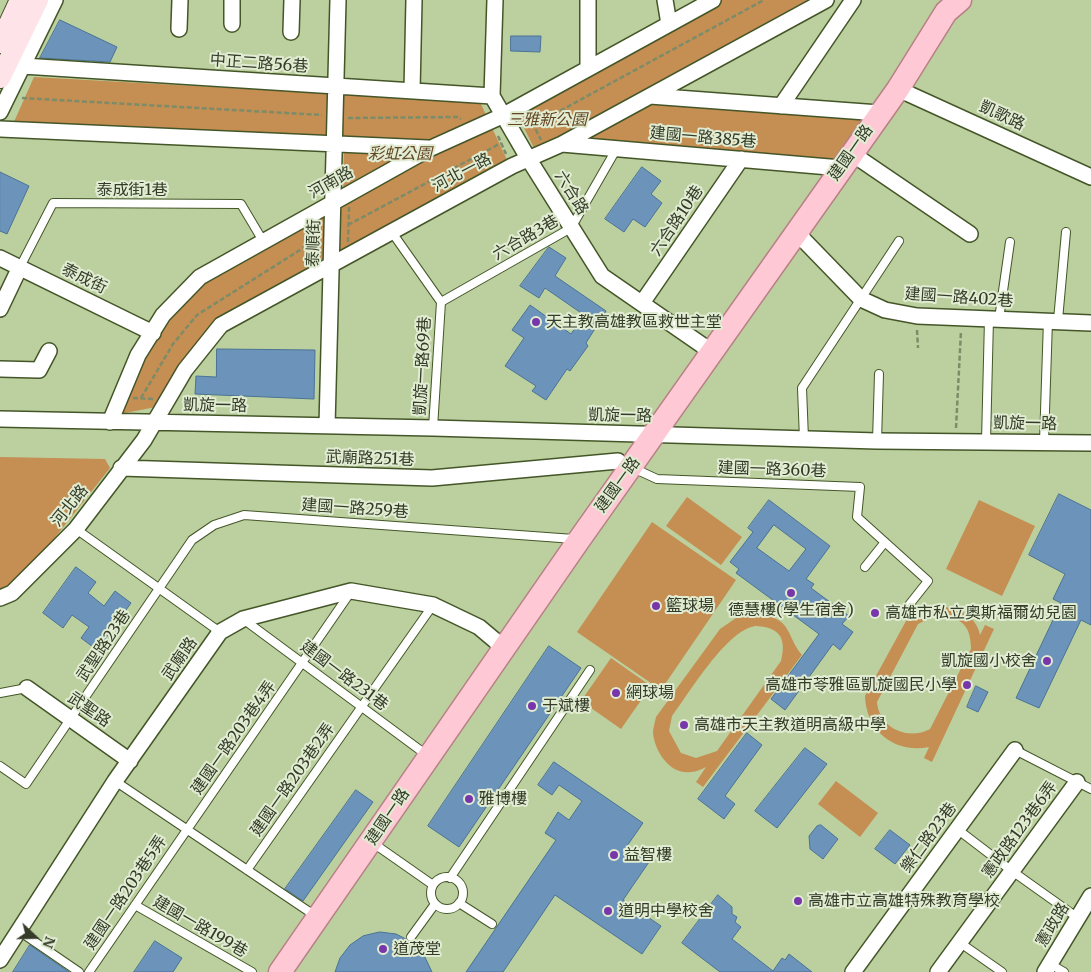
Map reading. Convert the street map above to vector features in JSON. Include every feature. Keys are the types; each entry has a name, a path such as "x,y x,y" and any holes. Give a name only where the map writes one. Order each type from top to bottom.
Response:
{"main road":[{"name":"建國一路","path":"280,972 372,842 428,756 579,540 625,464 654,434 898,89 946,12 960,0"}],"street":[{"path":"0,21 10,0"},
{"path":"0,43 20,0"},
{"path":"0,78 38,0"},
{"path":"0,112 55,0"},
{"path":"179,29 180,0"},
{"path":"232,0 232,24"},
{"path":"291,32 292,0"},
{"name":"泰順街","path":"327,426 338,0"},
{"path":"412,91 414,0"},
{"name":"六合路","path":"495,0 492,96 497,118 528,158 602,276 712,352"},
{"path":"588,0 588,68"},
{"path":"665,0 669,24"},
{"name":"河南路","path":"110,422 138,354 163,315 200,277 429,148 522,105 713,0"},
{"name":"河北一路","path":"151,422 185,370 221,325 512,166 562,144 826,0"},
{"path":"781,106 853,0"},
{"name":"中正二路56巷","path":"23,66 492,96"},
{"name":"凱歌路","path":"898,89 1091,177"},
{"path":"650,96 880,114"},
{"path":"0,129 429,148"},
{"name":"建國一路385巷","path":"562,144 741,159 846,160"},
{"name":"六合路10巷","path":"642,304 741,159"},
{"path":"846,160 970,234"},
{"name":"建國一路402巷","path":"796,232 861,299 885,310 917,316 1091,323"},
{"name":"泰成街","path":"0,258 153,333"},
{"path":"0,309 20,268"},
{"path":"0,369 39,370 49,351"},
{"path":"0,419 110,422"},
{"name":"凱旋一路","path":"110,422 434,428 877,441 1091,443"},
{"name":"河北路","path":"0,598 12,593 76,528 144,440 151,422"},
{"name":"武廟路251巷","path":"121,468 432,478 625,464"},
{"name":"武廟路","path":"0,960 115,781 220,632 243,619 351,591 433,606 479,627 504,648"},
{"name":"武聖路","path":"27,688 130,760"},
{"name":"樂仁路23巷","path":"853,972 1015,750"},
{"name":"憲政路123巷6弄","path":"938,972 1077,782"},
{"name":"憲政路","path":"1048,968 1091,896"}],"lane":[{"name":"六合路3巷","path":"441,302 571,228 617,148"},
{"name":"泰成街1巷","path":"20,268 53,203 241,204 263,241"},
{"name":"凱旋一路69巷","path":"391,231 441,302 434,428"},
{"path":"1044,442 1053,320 1066,232"},
{"path":"804,439 802,388 899,240"},
{"path":"986,441 994,319 1010,242"},
{"path":"877,441 880,374"},
{"name":"建國一路360巷","path":"625,464 657,479 860,487 857,517 928,581 909,606"},
{"name":"建國一路259巷","path":"160,588 192,540 214,525 244,515 579,540"},
{"path":"76,528 220,632"},
{"path":"866,568 885,542"},
{"name":"武聖路23巷","path":"0,766 26,784 160,588"},
{"name":"建國一路203巷4弄","path":"186,829 303,664 351,591"},
{"name":"建國一路203巷2弄","path":"248,870 433,606"},
{"name":"建國一路231巷","path":"243,619 428,756"},
{"path":"450,878 590,670"},
{"path":"0,693 27,688"},
{"path":"1015,750 1091,789"},
{"path":"115,781 319,918"},
{"name":"建國一路203巷5弄","path":"89,972 186,829"},
{"path":"957,829 1078,918"},
{"path":"372,842 433,885"},
{"path":"450,878 459,883 462,888 462,898 459,903 450,909 444,909 435,904 431,895 433,885 440,879 450,878"},
{"path":"459,903 492,924"},
{"path":"411,938 435,904"},
{"name":"建國一路199巷","path":"135,905 252,972"},
{"path":"19,931 79,972"},
{"path":"959,942 1002,972"},
{"path":"1048,968 1064,972"}],"path":[{"path":"534,125 764,0"},
{"path":"20,98 322,115"},
{"path":"522,105 546,150"},
{"path":"348,118 457,117 464,121 471,130"},
{"path":"497,118 501,143 512,166"},
{"path":"348,225 501,143"},
{"path":"348,256 350,192"},
{"path":"141,398 173,344 197,315 322,236"},
{"path":"917,316 918,348"},
{"path":"955,441 962,317"},
{"path":"120,398 167,399"}],"green space":[{"name":"三雅新公園","path":"722,0 808,0 536,152 516,112"},
{"name":"彩虹公園","path":"34,77 480,102 507,160 239,307 198,340 156,407 120,414 145,356 171,319 202,284 343,207 344,141 13,124"},
{"path":"650,101 873,117 839,163 582,139"},
{"path":"0,457 105,459 110,468 46,549 8,586 0,590"},
{"path":"687,497 742,537 721,565 666,526"},
{"path":"979,500 1035,526 1002,596 946,569"},
{"name":"籃球場","path":"652,522 736,580 661,690 577,632"},
{"path":"934,607 956,609 974,621 980,635 985,625 994,629 932,762 924,758 929,747 905,747 885,737 871,720 865,696 906,621 917,613","holes":["932,617 955,619 965,626 971,649 930,729 913,734 904,733 896,730 883,719 877,702 918,624"]},
{"path":"761,614 779,620 788,630 802,655 703,787 696,782 706,767 695,772 683,772 670,766 657,748 653,733 654,727 656,717 720,629 736,618","holes":["755,626 775,631 782,640 783,653 781,661 717,751 696,758 681,753 669,731 672,716 709,664 732,639 744,630"]},
{"name":"網球場","path":"611,658 651,686 621,729 581,701"},
{"path":"836,781 878,813 860,837 818,804"}],"building":[{"path":"60,20 117,47 110,62 40,58"},
{"path":"511,36 541,36 540,52 511,51"},
{"path":"642,167 661,181 651,194 662,203 645,227 633,219 624,232 605,219"},
{"path":"0,172 29,186 7,234 0,231"},
{"name":"天主教高雄教區救世主堂","path":"549,247 566,258 555,276 606,311 586,343 588,346 570,371 567,369 546,400 532,391 536,386 505,366 524,338 512,330 530,305 571,334 584,315 545,288 539,298 520,286"},
{"path":"217,349 315,350 314,399 195,394 196,376 216,377"},
{"path":"1059,494 1091,510 1091,625 1081,620 1039,708 1016,698 1061,603 1053,599 1065,574 1029,555"},
{"path":"769,500 830,546 806,579 814,584 811,588 849,616 842,624 853,632 840,650 833,644 785,710 771,699 819,634 736,573 739,569 730,562 753,532 748,528","holes":["774,525 806,549 789,571 757,548"]},
{"path":"76,567 96,582 88,593 104,606 115,591 131,603 97,650 81,638 89,627 72,615 63,628 43,613"},
{"path":"549,646 581,668 459,847 428,826"},
{"path":"976,686 988,692 978,712 967,707"},
{"path":"747,733 762,745 725,796 735,804 724,819 698,799"},
{"path":"805,748 827,764 777,828 755,811"},
{"path":"554,762 643,823 627,846 649,862 623,900 661,926 642,954 555,895 503,972 466,972 556,840 545,833 558,812 569,820 582,801 559,785 552,795 538,785"},
{"path":"356,790 373,802 303,901 285,889"},
{"path":"821,825 838,839 823,859 810,849 809,836 817,826"},
{"path":"890,830 910,845 895,864 875,849"},
{"path":"718,895 732,907 732,914 737,917 735,922 741,927 732,939 773,971 782,958 785,960 789,954 812,972 720,972 682,943"},
{"name":"道茂堂","path":"380,932 396,934 412,942 423,953 432,972 335,972 340,958 350,945 363,936"},
{"path":"155,941 182,958 173,972 134,972"},
{"path":"30,945 69,972 13,972"}],"place":[{"name":"天主教高雄教區救世主堂","path":"536,322"},
{"name":"德慧樓(學生宿舍)","path":"791,593"},
{"name":"籃球場","path":"656,606"},
{"name":"高雄市私立奧斯福爾幼兒園","path":"875,613"},
{"name":"凱旋國小校舍","path":"1047,661"},
{"name":"高雄市苓雅區凱旋國民小學","path":"967,685"},
{"name":"網球場","path":"616,693"},
{"name":"于斌樓","path":"532,706"},
{"name":"高雄市天主教道明高級中學","path":"684,725"},
{"name":"雅博樓","path":"469,799"},
{"name":"益智樓","path":"614,855"},
{"name":"高雄市立高雄特殊教育學校","path":"798,901"},
{"name":"道明中學校舍","path":"608,911"},
{"name":"道茂堂","path":"383,949"}]}
